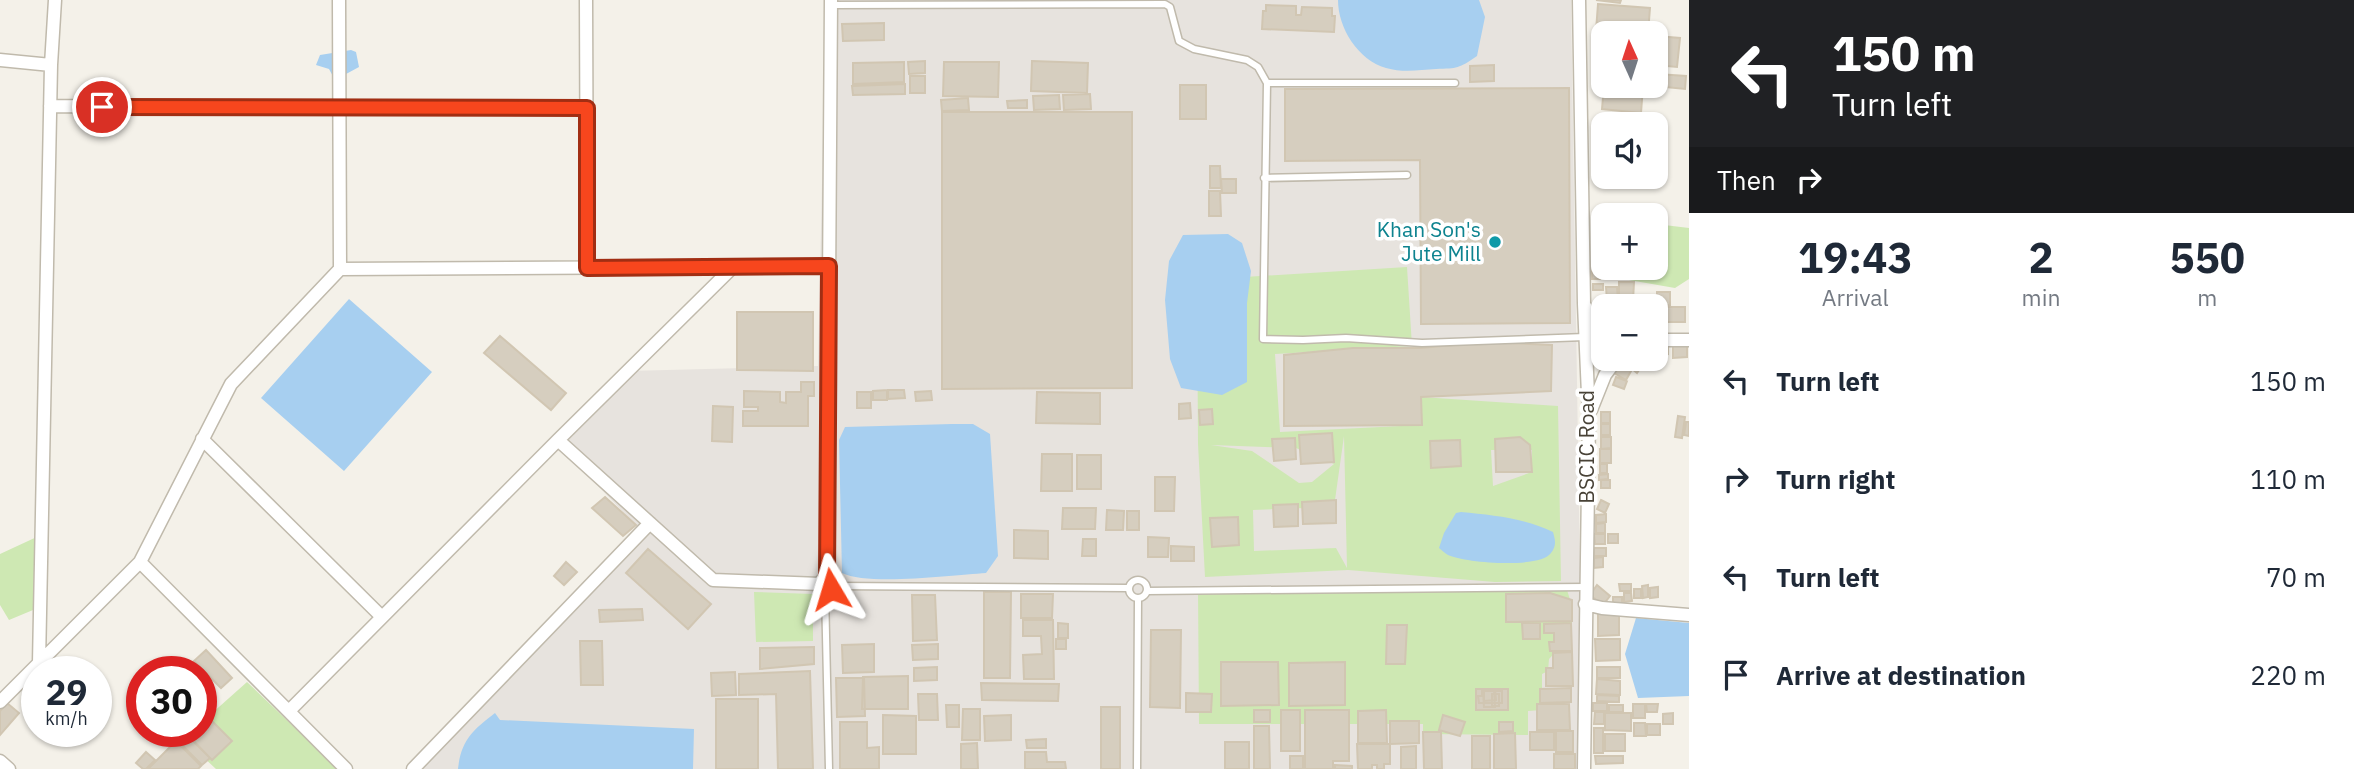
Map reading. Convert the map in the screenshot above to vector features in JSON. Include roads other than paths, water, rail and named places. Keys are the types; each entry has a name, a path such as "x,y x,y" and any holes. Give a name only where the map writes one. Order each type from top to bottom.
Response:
{"street":[{"path":"40,656 50,106 55,0"},
{"path":"47,656 140,562 230,384 340,270 337,107 339,0"},
{"path":"586,0 587,268"},
{"name":"BSCIC Road","path":"1579,0 1584,304 1589,416 1584,769"},
{"path":"558,440 713,580 826,585 831,2"},
{"path":"0,60 51,65"},
{"path":"50,106 587,108"},
{"path":"289,711 734,266"},
{"path":"340,270 829,266"},
{"path":"1584,304 1591,317"},
{"path":"1668,340 1689,340"},
{"path":"1589,416 1608,371"},
{"path":"202,439 382,617"},
{"path":"413,769 650,523"},
{"path":"140,562 346,769"},
{"path":"1585,604 1602,608 1689,615"},
{"path":"0,702 21,682"},
{"path":"0,761 9,769"}],"lane":[{"path":"831,2 1164,4 1170,7 1179,41 1194,49 1247,60 1258,68 1267,83 1263,339 1346,338 1422,342 1585,337"},
{"path":"1267,83 1455,83"},
{"path":"1264,178 1407,174"},
{"path":"1138,580 1145,583 1146,595 1138,599 1130,596 1128,588 1133,581 1138,580"},
{"path":"829,769 826,585 1128,588"},
{"path":"1147,591 1586,587"},
{"path":"1137,769 1138,599"}],"water":[{"path":"1338,0 1479,0 1485,17 1477,56 1454,68 1405,71 1376,64 1359,50 1346,32"},
{"path":"351,50 356,52 359,67 335,80 329,69 316,65 320,55"},
{"path":"1228,234 1242,243 1251,271 1247,303 1247,382 1222,395 1181,388 1170,359 1165,300 1169,261 1183,235"},
{"path":"349,299 432,372 344,471 261,398"},
{"path":"973,424 990,434 998,556 986,573 871,579 842,573 839,440 845,427"},
{"path":"1456,513 1508,518 1542,527 1553,532 1554,547 1544,558 1518,563 1485,562 1448,555 1439,548"},
{"path":"1636,618 1689,623 1689,696 1638,698 1625,654"},
{"path":"495,713 500,720 694,729 693,769 458,769 462,750 469,736"}],"place":[{"name":"Khan Son's Jute Mill","path":"1495,242"}]}
